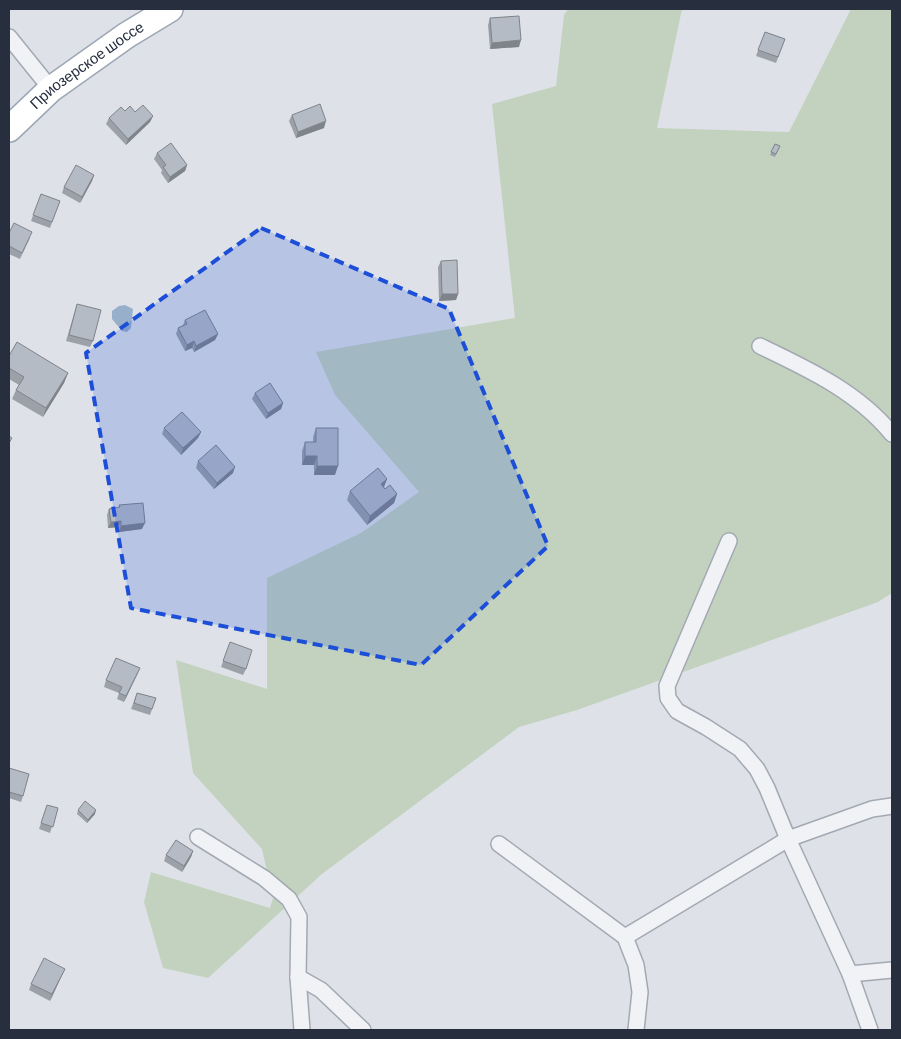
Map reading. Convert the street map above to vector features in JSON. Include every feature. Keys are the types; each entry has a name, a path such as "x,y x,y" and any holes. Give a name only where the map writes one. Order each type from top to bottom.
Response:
{"main road":[{"name":"Приозерское шоссе","path":"9,129 51,90 127,35 170,9"}],"street":[{"path":"9,37 51,90"},
{"path":"760,346 840,387 882,421 892,434"},
{"path":"729,541 668,686 668,698 677,711 740,749 757,769 850,974 870,1030"},
{"path":"625,937 788,839 872,809 892,806"},
{"path":"198,837 264,878 289,899 299,917 298,977 302,1030"},
{"path":"499,844 625,937 636,965 640,992 636,1030"},
{"path":"850,974 892,970"},
{"path":"298,977 321,990 363,1030"}],"highlighted area":[{"path":"261,228 449,309 548,546 421,665 131,608 86,353"}],"green space":[{"path":"568,9 682,9 657,128 789,132 851,9 892,9 892,593 878,602 577,710 519,727 322,874 208,978 163,968 144,902 151,872 270,908 273,898 262,849 193,773 176,660 267,689 267,578 361,533 419,492 335,395 316,352 515,318 492,104 556,86 564,15"}],"water":[{"path":"125,305 133,309 131,328 127,332 122,331 112,319 112,311 119,306"}],"building":[{"path":"519,16 521,40 492,43 490,18"},
{"path":"765,32 785,39 778,57 758,50"},
{"path":"320,104 326,121 298,132 292,115"},
{"path":"143,105 153,116 128,139 109,118 121,107 125,111 130,106 135,112"},
{"path":"171,143 187,165 170,177 163,167 166,165 157,153"},
{"path":"775,144 780,146 776,154 771,152"},
{"path":"76,165 94,175 82,197 64,187"},
{"path":"41,194 60,201 52,222 33,215"},
{"path":"14,223 32,232 22,253 9,246 9,233"},
{"path":"457,260 458,294 442,294 441,261"},
{"path":"77,304 101,310 93,341 69,335"},
{"path":"205,310 218,334 196,346 194,341 187,345 178,328 187,324 185,320"},
{"path":"17,342 68,373 46,408 16,390 24,377 9,368 9,356"},
{"path":"270,383 283,403 268,413 255,393"},
{"path":"182,412 201,432 183,448 164,428"},
{"path":"316,428 338,428 338,466 317,466 317,456 305,456 305,442 316,442"},
{"path":"216,445 235,467 217,483 198,461"},
{"path":"378,468 387,479 381,484 385,489 390,485 397,494 370,516 350,491"},
{"path":"143,503 145,523 121,526 121,521 111,522 109,509 120,507 119,505"},
{"path":"230,642 252,650 246,669 223,661"},
{"path":"116,658 140,668 126,696 119,693 122,687 106,680"},
{"path":"137,693 156,698 152,709 134,703"},
{"path":"9,768 29,774 23,796 9,792"},
{"path":"85,801 96,810 88,820 78,810"},
{"path":"47,805 58,808 53,827 41,823"},
{"path":"176,840 193,851 184,866 166,855"},
{"path":"44,958 65,969 52,994 31,984"}]}
